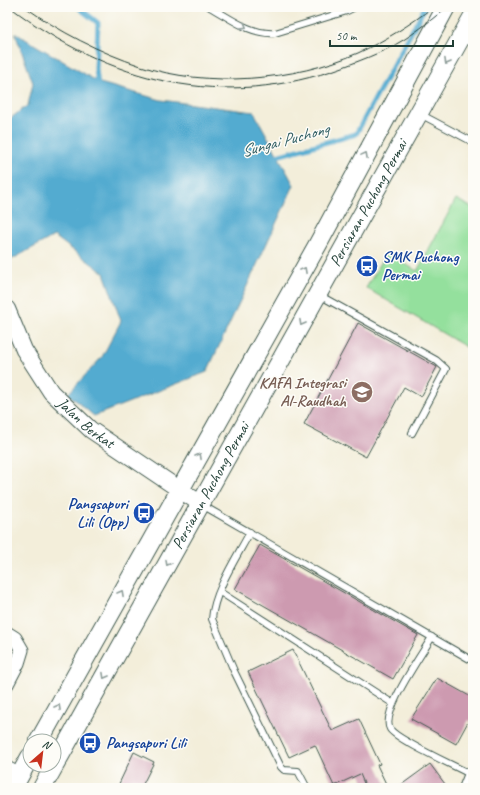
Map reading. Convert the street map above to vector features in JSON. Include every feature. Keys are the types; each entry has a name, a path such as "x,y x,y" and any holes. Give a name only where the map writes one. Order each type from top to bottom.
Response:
{"main road":[{"name":"Persiaran Puchong Permai","path":"43,733 318,244 446,7"},
{"name":"Persiaran Puchong Permai","path":"42,788 473,16"},
{"path":"13,777 22,766"}],"street":[{"name":"Jalan Berkat","path":"7,309 12,330 35,369 51,392 91,430 201,504"},
{"path":"7,633 16,638 22,650 18,664 7,684"}],"lane":[{"path":"210,7 253,30 264,34 283,31 347,12 355,7"},
{"path":"419,114 473,142"},
{"path":"318,294 436,360 446,369 412,433"},
{"path":"201,504 473,660"},
{"path":"250,532 220,592 212,612 212,619 234,671 281,767 284,770 298,771 307,788"},
{"path":"220,592 392,703"},
{"path":"432,637 392,703 387,719 390,730 406,741 470,773 462,788"}],"green space":[{"path":"456,199 473,208 473,351 366,288 387,253 417,271"}],"water":[{"path":"15,33 100,83 161,100 254,112 294,185 207,372 94,416 68,394 102,357 121,321 104,273 54,236 9,261 7,255 7,121 28,105 33,83"}],"building":[{"name":"KAFA Integrasi Al-Raudhah","path":"358,323 437,367 421,397 404,387 366,457 304,424"},
{"path":"260,545 418,635 393,679 235,589"},
{"path":"293,650 332,731 359,719 380,764 377,765 388,788 366,788 360,774 334,786 315,745 289,757 248,672"},
{"path":"437,678 473,698 473,723 469,720 456,744 411,719"},
{"path":"134,752 154,762 141,788 117,788"},
{"path":"430,764 448,788 397,788"}],"waterway":[{"name":"Sungai Puchong","path":"78,7 98,23 96,69 98,87"},
{"name":"Sungai Puchong","path":"273,157 356,134 425,7"}],"tram line":[{"path":"10,7 48,33 87,55 128,71 169,82 211,87 254,87 298,80 343,67 395,45 421,28 447,7"},
{"path":"25,7 80,41 141,66 167,73 222,79 279,75 306,70 333,62 358,53 387,38 433,7"}],"place":[{"name":"SMK Puchong Permai","path":"367,266"},
{"name":"KAFA Integrasi Al-Raudhah","path":"362,392"},
{"name":"Pangsapuri Lili (Opp)","path":"144,513"},
{"name":"Pangsapuri Lili","path":"90,743"}]}
